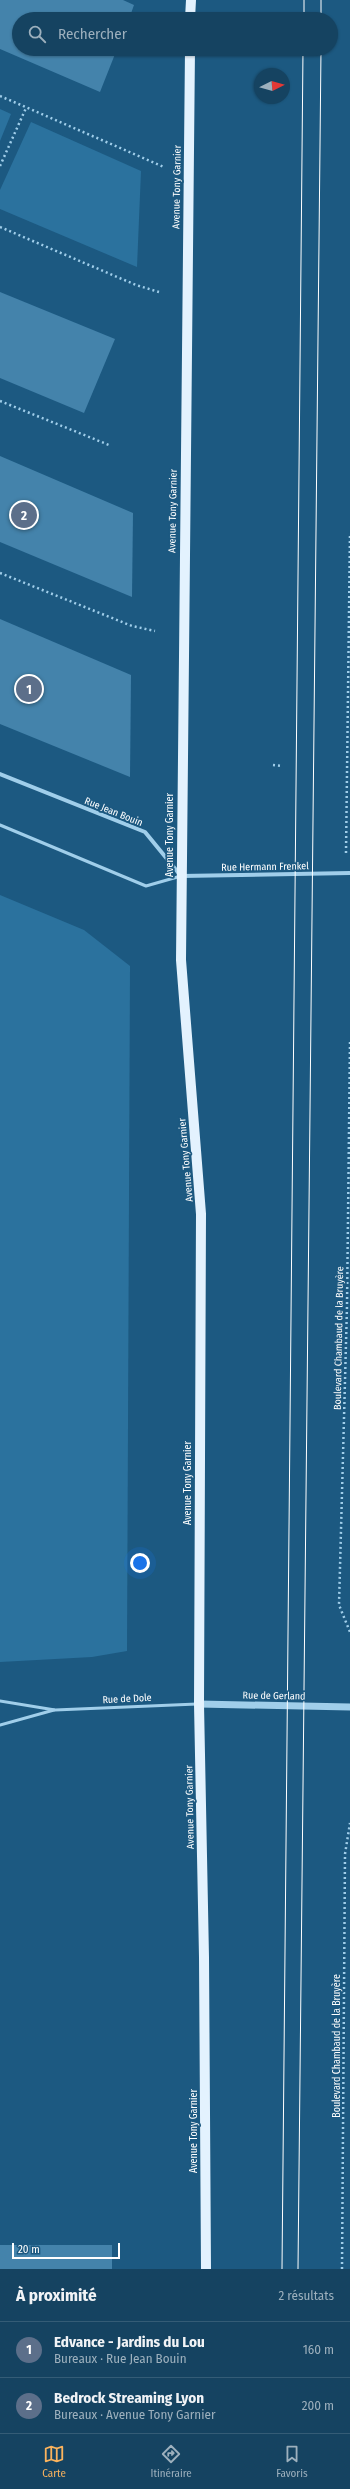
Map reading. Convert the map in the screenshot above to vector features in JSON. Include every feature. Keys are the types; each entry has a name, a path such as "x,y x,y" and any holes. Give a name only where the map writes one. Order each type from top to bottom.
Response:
{"main road":[{"path":"190,12 191,0"},
{"name":"Avenue Tony Garnier","path":"190,56 181,960 202,1214 199,1704 204,1957 206,2269"}],"street":[{"name":"Rue Jean Bouin","path":"0,774 145,832 181,876"},
{"name":"Rue Hermann Frenkel","path":"181,876 348,873"},
{"name":"Rue de Gerland","path":"199,1704 350,1707"}],"lane":[{"path":"0,825 146,886 181,876"},
{"name":"Rue de Dole","path":"0,1701 55,1710 199,1704"},
{"name":"Rue de Dole","path":"0,1725 55,1710"}],"path":[{"path":"0,96 164,167"},
{"path":"0,166 26,108"},
{"path":"0,227 136,285 159,292"},
{"path":"0,401 110,445"},
{"path":"348,873 350,533"},
{"path":"0,573 132,626 155,631"},
{"path":"273,765 282,766"},
{"name":"Boulevard Chambaud de la Bruyère","path":"350,1042 347,1306 339,1605 350,1632"},
{"name":"Boulevard Chambaud de la Bruyère","path":"342,2269 345,1854 350,1823"}],"shaded area":[{"path":"0,109 11,114 0,141"},
{"path":"31,122 141,171 137,267 0,209 0,190"},
{"path":"0,895 84,930 130,966 127,1651 92,1657 0,1662"}],"building":[{"path":"0,0 123,0 134,5 132,12 12,12 12,54 0,49"},
{"path":"16,56 114,56 100,92"},
{"path":"0,292 115,339 84,413 0,378"},
{"path":"0,456 133,513 132,597 0,542"},
{"path":"0,619 131,675 130,777 0,724"},
{"path":"0,2245 112,2245 112,2269 0,2269"}],"tram line":[{"path":"304,0 304,12"},
{"path":"321,0 321,12"},
{"path":"282,2269 303,56"},
{"path":"298,2269 321,56"}],"place":[{"name":"Bedrock Streaming Lyon","path":"24,515"},
{"name":"Edvance - Jardins du Lou","path":"29,689"}]}
